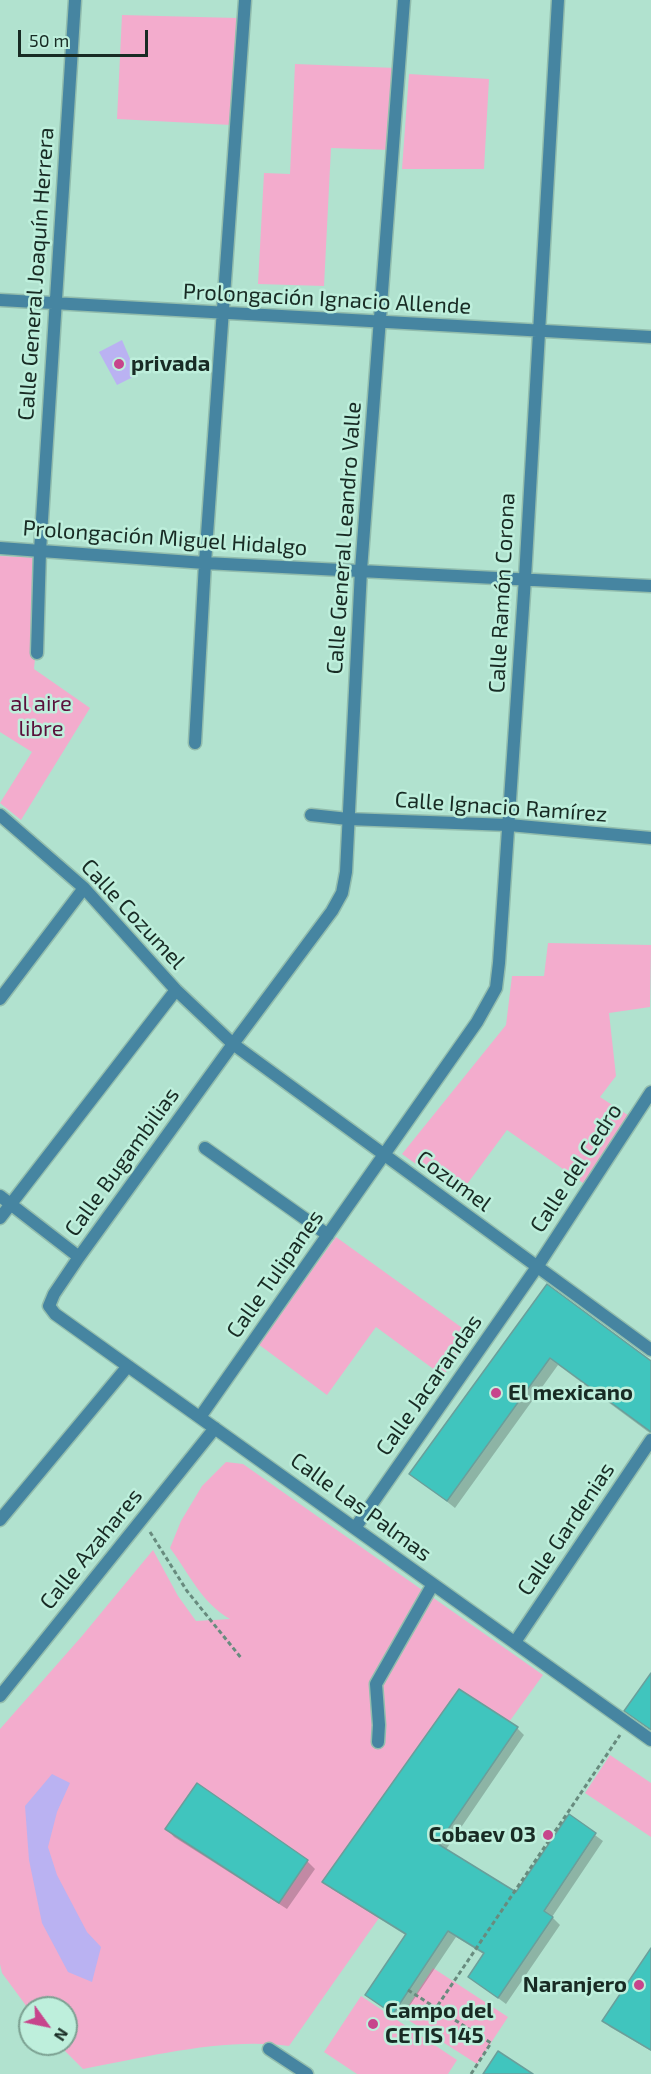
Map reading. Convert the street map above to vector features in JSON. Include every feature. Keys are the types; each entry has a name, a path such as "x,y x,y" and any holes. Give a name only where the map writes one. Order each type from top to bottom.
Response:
{"street":[{"name":"Calle General Joaquín Herrera","path":"37,653 40,551 75,0"},
{"path":"195,743 205,563 245,0"},
{"name":"Calle General Leandro Valle","path":"232,1044 332,910 342,894 346,872 361,570 404,0"},
{"name":"Calle Ramón Corona","path":"384,1155 477,1022 496,988 525,578 558,0"},
{"name":"Prolongación Ignacio Allende","path":"0,300 651,337"},
{"name":"Prolongación Miguel Hidalgo","path":"0,548 205,563 651,586"},
{"name":"Calle Cozumel","path":"0,815 84,888 176,990 232,1044"},
{"name":"Calle Ignacio Ramírez","path":"311,815 348,819 509,825 651,838"},
{"path":"0,999 84,888"},
{"path":"0,1218 176,990"},
{"name":"Cozumel","path":"232,1044 651,1350"},
{"name":"Calle Bugambilias","path":"49,1306 54,1294 232,1044"},
{"name":"Calle del Cedro","path":"537,1267 651,1092"},
{"path":"206,1148 328,1235"},
{"name":"Calle Tulipanes","path":"200,1417 384,1155"},
{"path":"0,1196 80,1257"},
{"name":"Calle Jacarandas","path":"355,1528 537,1267"},
{"name":"Calle Las Palmas","path":"49,1306 55,1314 651,1740"},
{"path":"0,1520 128,1366"},
{"name":"Calle Azahares","path":"0,1696 214,1428"},
{"name":"Calle Gardenias","path":"515,1642 651,1440"},
{"path":"378,1742 380,1725 376,1684 433,1584"},
{"path":"269,2049 307,2074"}],"path":[{"path":"142,1519 187,1591 242,1659"},
{"path":"436,2008 627,1724"},
{"path":"408,1990 491,2043 471,2074"}],"green space":[{"path":"122,15 237,18 231,125 117,119"},
{"path":"295,64 396,68 392,150 331,148 324,286 258,284 264,173 290,174"},
{"path":"409,74 489,79 484,169 402,169"},
{"name":"al aire libre","path":"0,556 45,558 34,669 90,708 21,820 0,803 32,752 0,732"},
{"path":"548,943 651,945 650,1007 609,1013 616,1076 600,1097 637,1121 593,1190 507,1130 459,1195 402,1154 506,1025 512,976 544,976"},
{"path":"336,1237 472,1335 443,1376 376,1327 327,1395 258,1344"},
{"path":"226,1462 243,1464 543,1675 509,1722 459,1689 323,1882 379,1918 289,2046 239,2044 212,2046 83,2069 70,2056 78,2056 78,1996 19,1996 2,1973 0,1964 0,1729 82,1636 153,1550 178,1596 196,1621 230,1619 211,1605 170,1548 181,1521 202,1486"},
{"path":"610,1755 651,1783 651,1837 585,1793"},
{"path":"433,1968 508,2017 477,2064 402,2016"},
{"name":"Campo del CETIS 145","path":"361,1996 457,2060 448,2074 357,2074 324,2052"}],"shaded area":[{"name":"privada","path":"122,340 137,375 117,385 99,352"},
{"path":"52,1774 70,1783 57,1812 48,1847 57,1875 87,1932 101,1947 92,1982 68,1972 42,1923 29,1860 25,1806"}],"building":[{"name":"El mexicano","path":"547,1284 651,1361 651,1432 550,1358 447,1501 409,1474"},
{"path":"651,1673 651,1730 624,1711"},
{"path":"459,1689 518,1727 438,1844 516,1892 569,1814 596,1833 544,1911 553,1917 498,1998 468,1977 484,1953 448,1931 393,2014 365,1995 406,1934 322,1882"},
{"path":"197,1783 308,1860 279,1903 165,1829"},
{"name":"Naranjero","path":"651,1948 651,2050 602,2021"},
{"path":"498,2051 533,2074 483,2074"}],"place":[{"name":"privada","path":"119,364"},
{"name":"El mexicano","path":"496,1393"},
{"name":"Cobaev 03","path":"548,1835"},
{"name":"Naranjero","path":"639,1985"},
{"name":"Campo del CETIS 145","path":"373,2024"}]}
